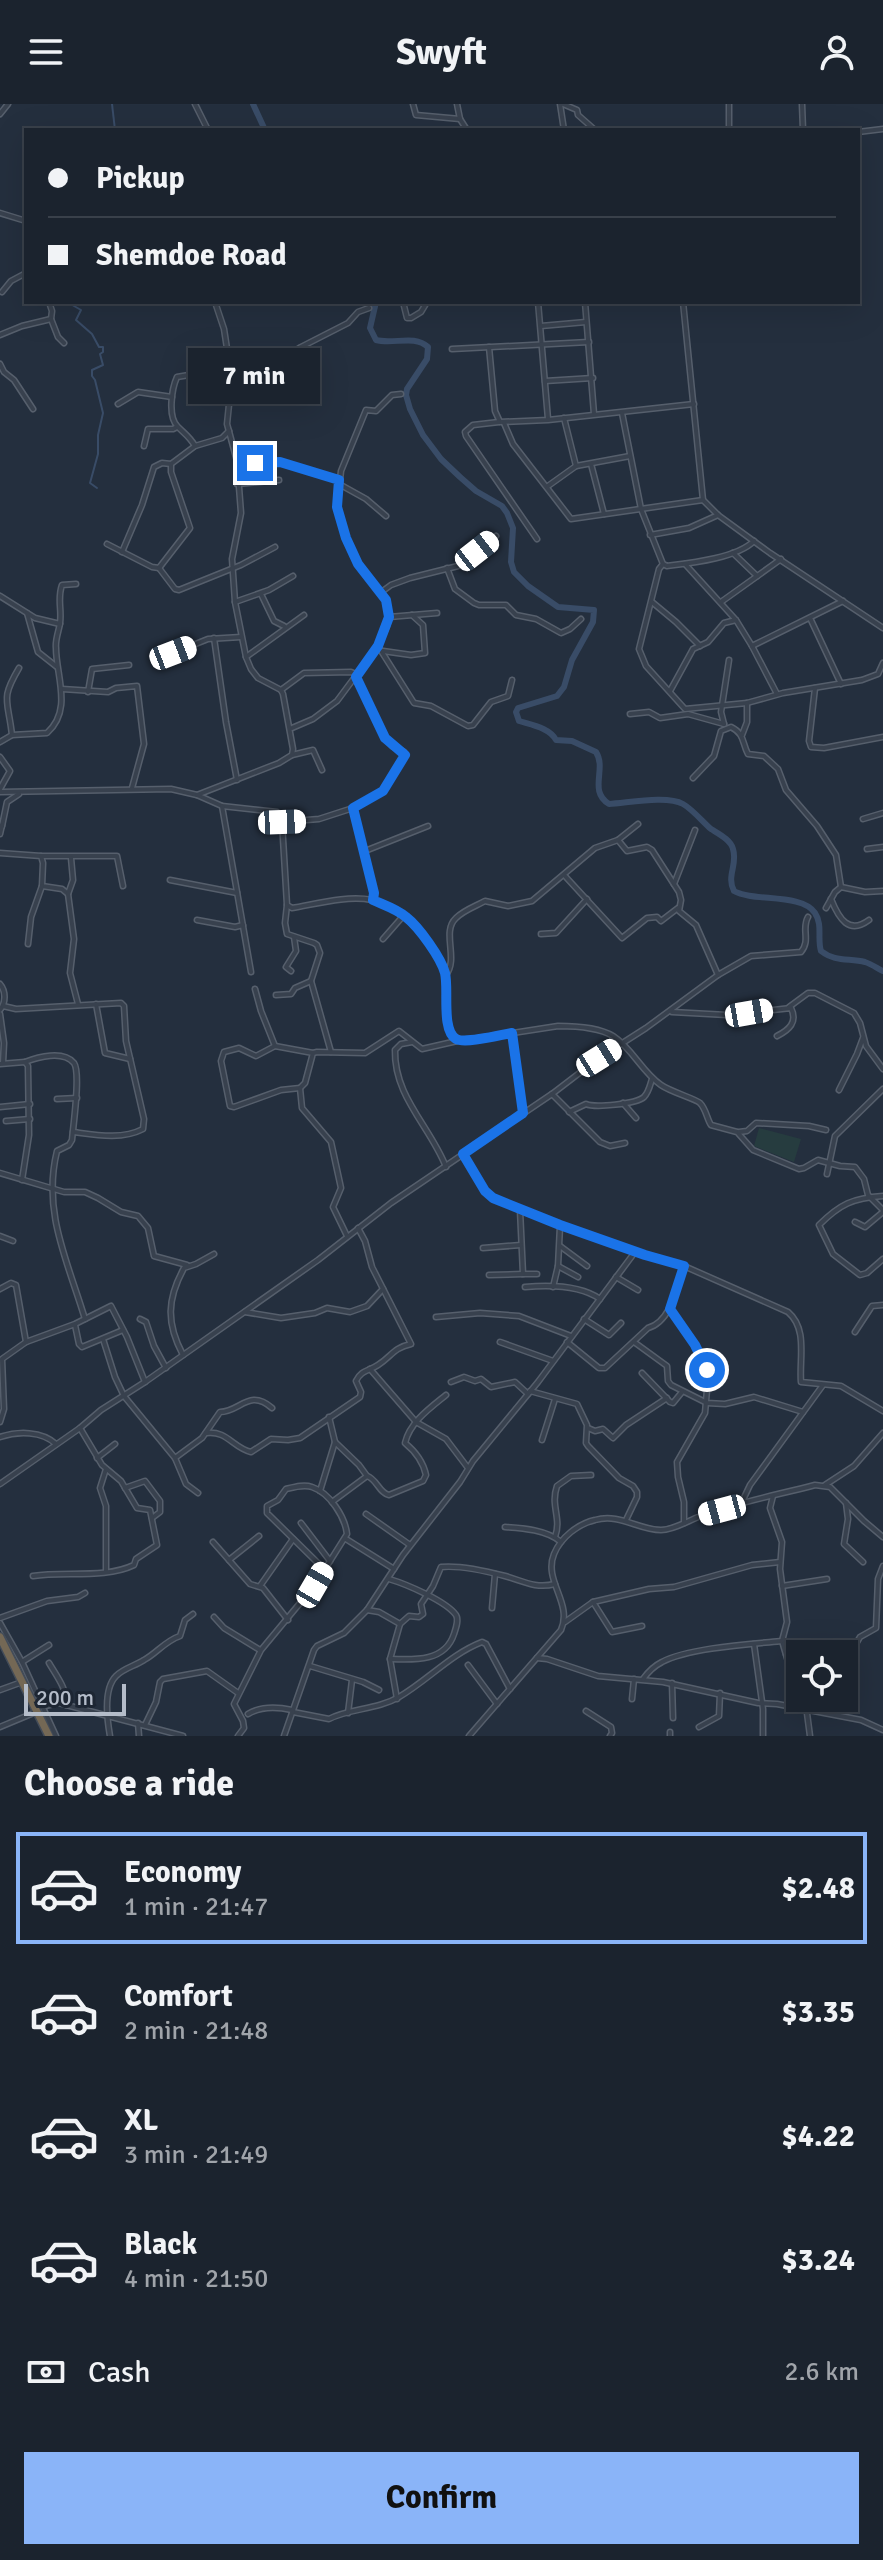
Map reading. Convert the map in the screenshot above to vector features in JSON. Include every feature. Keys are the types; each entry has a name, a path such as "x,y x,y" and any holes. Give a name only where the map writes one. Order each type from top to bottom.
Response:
{"highway":[{"path":"0,1637 51,1734"}],"street":[{"path":"0,114 8,104"},
{"path":"195,104 207,128"},
{"path":"413,104 414,113 460,119"},
{"path":"457,104 466,128"},
{"path":"564,128 562,104 577,110 578,115 593,128"},
{"path":"729,104 729,128"},
{"path":"802,104 803,128"},
{"path":"860,132 883,129"},
{"path":"0,213 24,220"},
{"path":"2,292 11,281 24,274"},
{"path":"50,304 51,319 58,337 64,343"},
{"path":"216,304 224,329 230,368 231,394 227,416 237,461 241,519 234,539 231,569 235,602 246,657 256,676 281,690 291,728 292,755"},
{"path":"403,304 407,318 411,318 421,312 426,304"},
{"path":"538,304 548,420"},
{"path":"585,304 594,414"},
{"path":"683,304 703,500 754,541 883,628"},
{"path":"195,446 187,434 177,427 172,413 175,380 180,376 230,368 248,373 263,372 369,308"},
{"path":"0,335 51,319"},
{"path":"541,326 586,322"},
{"path":"452,349 589,342"},
{"path":"489,347 495,411 505,424 513,444 571,519 703,500"},
{"path":"0,364 33,409"},
{"path":"545,381 593,378"},
{"path":"118,404 138,392 172,397"},
{"path":"291,728 328,709 378,646 389,617 386,600 358,564 337,507 339,482 366,410 377,410 388,397 401,394"},
{"path":"537,539 466,436 465,432 473,425 694,404"},
{"path":"622,412 641,509 663,564 685,564 745,548 754,541"},
{"path":"564,418 576,466"},
{"path":"144,446 148,429 177,427"},
{"path":"122,552 154,467 162,463 171,464 195,446 222,438 229,431"},
{"path":"222,438 233,442"},
{"path":"547,487 576,466 630,456"},
{"path":"237,461 280,462 339,482 386,516"},
{"path":"159,568 190,528 171,464"},
{"path":"591,464 604,514"},
{"path":"237,484 279,480"},
{"path":"650,535 689,528 718,515"},
{"path":"380,593 391,585 458,566 496,536"},
{"path":"107,544 159,568 177,590 231,569 275,547"},
{"path":"732,552 757,576"},
{"path":"721,603 781,559"},
{"path":"663,564 659,569 640,654 646,666 685,709 747,703 777,694 862,680 881,674 883,663"},
{"path":"685,564 736,620 777,694"},
{"path":"447,568 455,589 479,605 506,605 516,615 536,619 561,633 581,619"},
{"path":"235,602 261,594 293,576"},
{"path":"0,742 12,735 43,734 51,730 59,711 62,689 56,643 60,624 58,601 62,585 76,584"},
{"path":"261,594 274,621 287,626"},
{"path":"0,596 45,622 60,624"},
{"path":"752,646 843,601"},
{"path":"652,602 700,646"},
{"path":"27,613 38,652 59,669"},
{"path":"389,617 437,613"},
{"path":"246,657 304,615"},
{"path":"383,651 417,656 425,653 423,625 412,615"},
{"path":"810,618 841,684"},
{"path":"670,691 693,649 708,642 724,623 736,620"},
{"path":"173,653 214,638 241,637"},
{"path":"214,638 237,780"},
{"path":"378,646 414,703 431,706 468,726 473,725 491,702 508,696 512,680"},
{"path":"726,726 721,717 729,660"},
{"path":"88,692 92,669 129,665"},
{"path":"12,735 1,694 5,683 19,668"},
{"path":"281,690 304,673 351,672 357,676 385,738 405,755 383,791 353,808 319,819 282,822"},
{"path":"62,689 108,692 132,684 137,686 144,739 132,788"},
{"path":"815,688 809,741 811,747 824,748 883,737"},
{"path":"747,703 747,722 742,735 746,752 764,756 774,764 786,790 833,849 838,860 841,887"},
{"path":"630,714 649,712 660,718 684,713 735,729 742,735"},
{"path":"716,723 721,731"},
{"path":"693,778 714,756 721,731 726,726"},
{"path":"197,795 292,755 313,750 322,770"},
{"path":"0,757 10,771 0,791 171,789 197,795 222,806 272,811 279,815 287,905 285,928 287,934 314,943 319,948 311,981 331,1052"},
{"path":"0,834 7,802 21,792"},
{"path":"222,806 251,972"},
{"path":"353,808 365,851 373,900"},
{"path":"863,819 883,813"},
{"path":"446,975 452,959 450,928 457,917 485,901 503,906 526,904 595,848 618,840 638,824"},
{"path":"365,851 428,826"},
{"path":"674,884 695,830"},
{"path":"618,840 627,851 650,847 680,896 678,908 696,925 718,975"},
{"path":"867,849 883,847"},
{"path":"0,853 71,858 117,856 123,886"},
{"path":"28,944 31,917 42,886 41,856"},
{"path":"71,858 73,880 68,894 74,939 70,973 79,1005"},
{"path":"564,875 622,938 647,918 657,917 661,921 678,908"},
{"path":"170,880 237,893"},
{"path":"42,886 62,889 68,894"},
{"path":"841,887 865,892 883,891"},
{"path":"826,908 841,887"},
{"path":"541,934 556,933 587,899"},
{"path":"831,899 841,918 853,927 860,927 869,920"},
{"path":"287,905 292,908 373,900 404,915 426,941 446,975 448,1022 451,1034 459,1040"},
{"path":"383,939 404,915"},
{"path":"1,1482 245,1312 391,1203 552,1094 718,975 751,956 801,952 806,945 805,923 808,917"},
{"path":"197,920 235,927 243,925"},
{"path":"291,971 286,967 296,951 294,937"},
{"path":"276,995 291,994 295,988 311,981"},
{"path":"0,984 5,997 1,1010 4,1063 54,1056 71,1062 76,1069 77,1098 71,1143 56,1154 51,1189 59,1236 85,1319"},
{"path":"255,989 275,1046"},
{"path":"669,1012 727,1015 789,1007 808,993 823,995 854,1013 866,1046 883,1069"},
{"path":"1,1010 121,1003 124,1006 124,1028 144,1119 143,1129 130,1134 112,1135 73,1132"},
{"path":"96,1004 105,1053 130,1059"},
{"path":"777,1036 792,1025 794,1017 789,1007"},
{"path":"313,1053 305,1083 300,1088 281,1090 230,1106 221,1061 224,1052 239,1048 256,1056 275,1046 313,1053 365,1053 399,1031 422,1049 459,1040 573,1026 610,1034 652,1079 677,1095 699,1102 711,1125 737,1132 747,1131 756,1123 826,1130"},
{"path":"512,1033 523,1113"},
{"path":"839,1090 863,1035"},
{"path":"412,1042 401,1044 395,1050 399,1084 433,1138 446,1167"},
{"path":"22,1180 30,1119 28,1066 25,1062"},
{"path":"569,1112 586,1104 597,1107 640,1100 648,1091 652,1079"},
{"path":"300,1088 302,1108 331,1142 341,1188 333,1207 347,1236"},
{"path":"827,1174 831,1143 835,1136 883,1089"},
{"path":"552,1094 600,1142 610,1146 625,1143"},
{"path":"57,1099 77,1098"},
{"path":"623,1103 636,1118"},
{"path":"0,1107 30,1104"},
{"path":"6,1121 30,1119"},
{"path":"737,1132 753,1150 796,1168 802,1169 818,1160 857,1168 870,1198 883,1211 865,1227 855,1222"},
{"path":"463,1154 489,1195 560,1225 684,1266 791,1313 801,1337 801,1382 847,1387 883,1411"},
{"path":"0,1173 51,1189 85,1192 121,1212 138,1216 148,1228 154,1256 187,1265 196,1264 214,1254"},
{"path":"883,1196 843,1204 819,1225 833,1254 860,1275 883,1259"},
{"path":"520,1209 523,1274"},
{"path":"553,1287 558,1266 560,1225"},
{"path":"206,1433 223,1434 241,1449 251,1452 271,1439 300,1438 360,1397 357,1377 378,1365 396,1348 411,1344 368,1257 358,1228"},
{"path":"0,1236 13,1241"},
{"path":"483,1248 521,1245"},
{"path":"560,1246 587,1266"},
{"path":"284,1736 314,1650 344,1633 367,1610 410,1545 635,1252"},
{"path":"183,1355 170,1319 174,1290 187,1265"},
{"path":"558,1266 578,1277"},
{"path":"567,1342 603,1369 648,1328 655,1326 670,1309 684,1266"},
{"path":"489,1275 537,1274"},
{"path":"616,1277 638,1290"},
{"path":"0,1289 13,1283 16,1285 26,1342"},
{"path":"525,1287 553,1287 590,1293 600,1299"},
{"path":"245,1312 281,1318 327,1308 350,1312 367,1306 383,1289"},
{"path":"855,1332 872,1306 883,1305"},
{"path":"0,1422 4,1409 1,1360 26,1342 75,1324 111,1306 145,1382"},
{"path":"670,1309 695,1345 707,1370 705,1413 677,1462 684,1523"},
{"path":"436,1317 480,1313 519,1316 571,1336"},
{"path":"140,1319 146,1322 151,1340 166,1368"},
{"path":"584,1319 609,1335 621,1323"},
{"path":"75,1324 80,1347 123,1330"},
{"path":"103,1339 124,1396 175,1458 186,1484 198,1493"},
{"path":"500,1342 553,1361"},
{"path":"634,1342 667,1366 669,1383 707,1403 725,1404 754,1397 803,1412"},
{"path":"370,1369 416,1422 446,1439 468,1469"},
{"path":"642,1373 673,1403 682,1392"},
{"path":"451,1382 464,1377 473,1381 481,1379 491,1387 515,1382 529,1392 577,1404 588,1428 588,1446 637,1492 626,1520"},
{"path":"741,1505 750,1485 823,1385"},
{"path":"335,1442 383,1493 389,1495 425,1478 421,1459 405,1443 416,1422 446,1395"},
{"path":"588,1428 595,1431 603,1429 613,1438 630,1421 667,1398"},
{"path":"542,1440 555,1399"},
{"path":"175,1458 206,1433 220,1412 229,1412 241,1403 260,1400 272,1408"},
{"path":"320,1491 335,1442 329,1417"},
{"path":"33,1576 132,1566 136,1559 155,1547 157,1541 148,1509 138,1509 125,1488 97,1458 80,1428"},
{"path":"0,1437 16,1433 40,1435 56,1444"},
{"path":"565,1622 563,1604 551,1569 561,1542 578,1527 609,1517 664,1530 773,1496 825,1485 854,1466 883,1433"},
{"path":"97,1458 115,1444"},
{"path":"106,1469 100,1488 106,1503 106,1571"},
{"path":"555,1537 559,1525 553,1502 557,1486 571,1476 591,1475"},
{"path":"331,1502 367,1476"},
{"path":"125,1488 145,1481 161,1503 159,1514 152,1518"},
{"path":"825,1485 883,1537"},
{"path":"238,1736 244,1728 234,1704 261,1650 288,1620 346,1539 344,1520 320,1491 305,1486 286,1489 278,1500 267,1506 267,1513 324,1569"},
{"path":"773,1496 770,1508 782,1542 780,1562 787,1622 782,1641 786,1654"},
{"path":"845,1501 848,1519 844,1544 863,1562"},
{"path":"366,1514 410,1545"},
{"path":"301,1523 330,1561"},
{"path":"505,1527 555,1537 561,1542"},
{"path":"229,1560 259,1536"},
{"path":"260,1586 293,1539"},
{"path":"346,1539 394,1569"},
{"path":"213,1542 250,1584 260,1586 288,1620"},
{"path":"469,1736 555,1639 565,1622 593,1602 649,1589 674,1587 752,1565 780,1562"},
{"path":"858,1640 876,1628 880,1611 878,1579 883,1566"},
{"path":"397,1699 390,1659 400,1624 409,1616 419,1617 423,1614 421,1604 439,1569 495,1574 529,1585 555,1584"},
{"path":"492,1608 495,1574"},
{"path":"389,1579 438,1601 457,1618 450,1645 431,1658 390,1659"},
{"path":"782,1586 827,1579"},
{"path":"39,1708 22,1662 0,1621 47,1601 78,1597 85,1593"},
{"path":"593,1602 612,1632 642,1626"},
{"path":"367,1610 379,1612 400,1624"},
{"path":"110,1736 107,1716 114,1678 145,1660 168,1640 180,1636 185,1620 193,1614"},
{"path":"214,1617 224,1628 261,1650"},
{"path":"643,1679 669,1659 782,1641"},
{"path":"248,1714 277,1707 327,1719 339,1713 397,1699 447,1660 482,1642 486,1644 510,1689"},
{"path":"754,1644 763,1736"},
{"path":"22,1662 49,1645"},
{"path":"537,1658 591,1674 672,1683 786,1706"},
{"path":"49,1663 59,1674 67,1698 66,1705"},
{"path":"468,1665 497,1704"},
{"path":"310,1666 379,1690"},
{"path":"145,1725 163,1679 207,1671 238,1693"},
{"path":"348,1713 352,1679"},
{"path":"632,1699 634,1679"},
{"path":"0,1690 22,1682"},
{"path":"672,1683 673,1718"},
{"path":"699,1727 719,1716 720,1693"},
{"path":"0,1727 39,1708 59,1703 183,1736"},
{"path":"586,1711 611,1727 610,1736"},
{"path":"807,1712 810,1736"},
{"path":"822,1712 861,1720 880,1728 883,1720"},
{"path":"138,1722 139,1736"}],"green space":[{"path":"759,1128 801,1139 794,1162 754,1146"}],"waterway":[{"path":"112,104 115,128"},
{"path":"253,104 264,128"},
{"path":"70,304 81,310 76,320 92,334 99,347 103,347 100,354 103,365 92,370 103,413 98,454 90,483 97,488"},
{"path":"376,304 370,328 376,340 410,340 428,347 427,359 407,389 410,409 423,435 441,459 476,491 502,506 507,513 513,528 511,562 514,572 558,607 594,610 593,622 572,660 564,687 557,696 518,708 519,721 545,730 556,740 572,741 596,752 600,765 600,793 609,804 658,800 676,801 686,806 732,846 734,860 731,880 734,891 789,900 809,907 819,922 821,951 837,958 865,962 883,971"}],"route":[{"path":"255,463 280,462 339,480 338,516 346,538 358,564 386,600 389,617 384,635 356,677 385,738 405,755 383,791 353,808 365,851 373,900 404,915 413,923 441,964 446,975 449,1029 454,1038 467,1040 512,1033 523,1113 463,1154 485,1191 493,1198 560,1225 684,1266 670,1309 695,1345 707,1370"}]}
